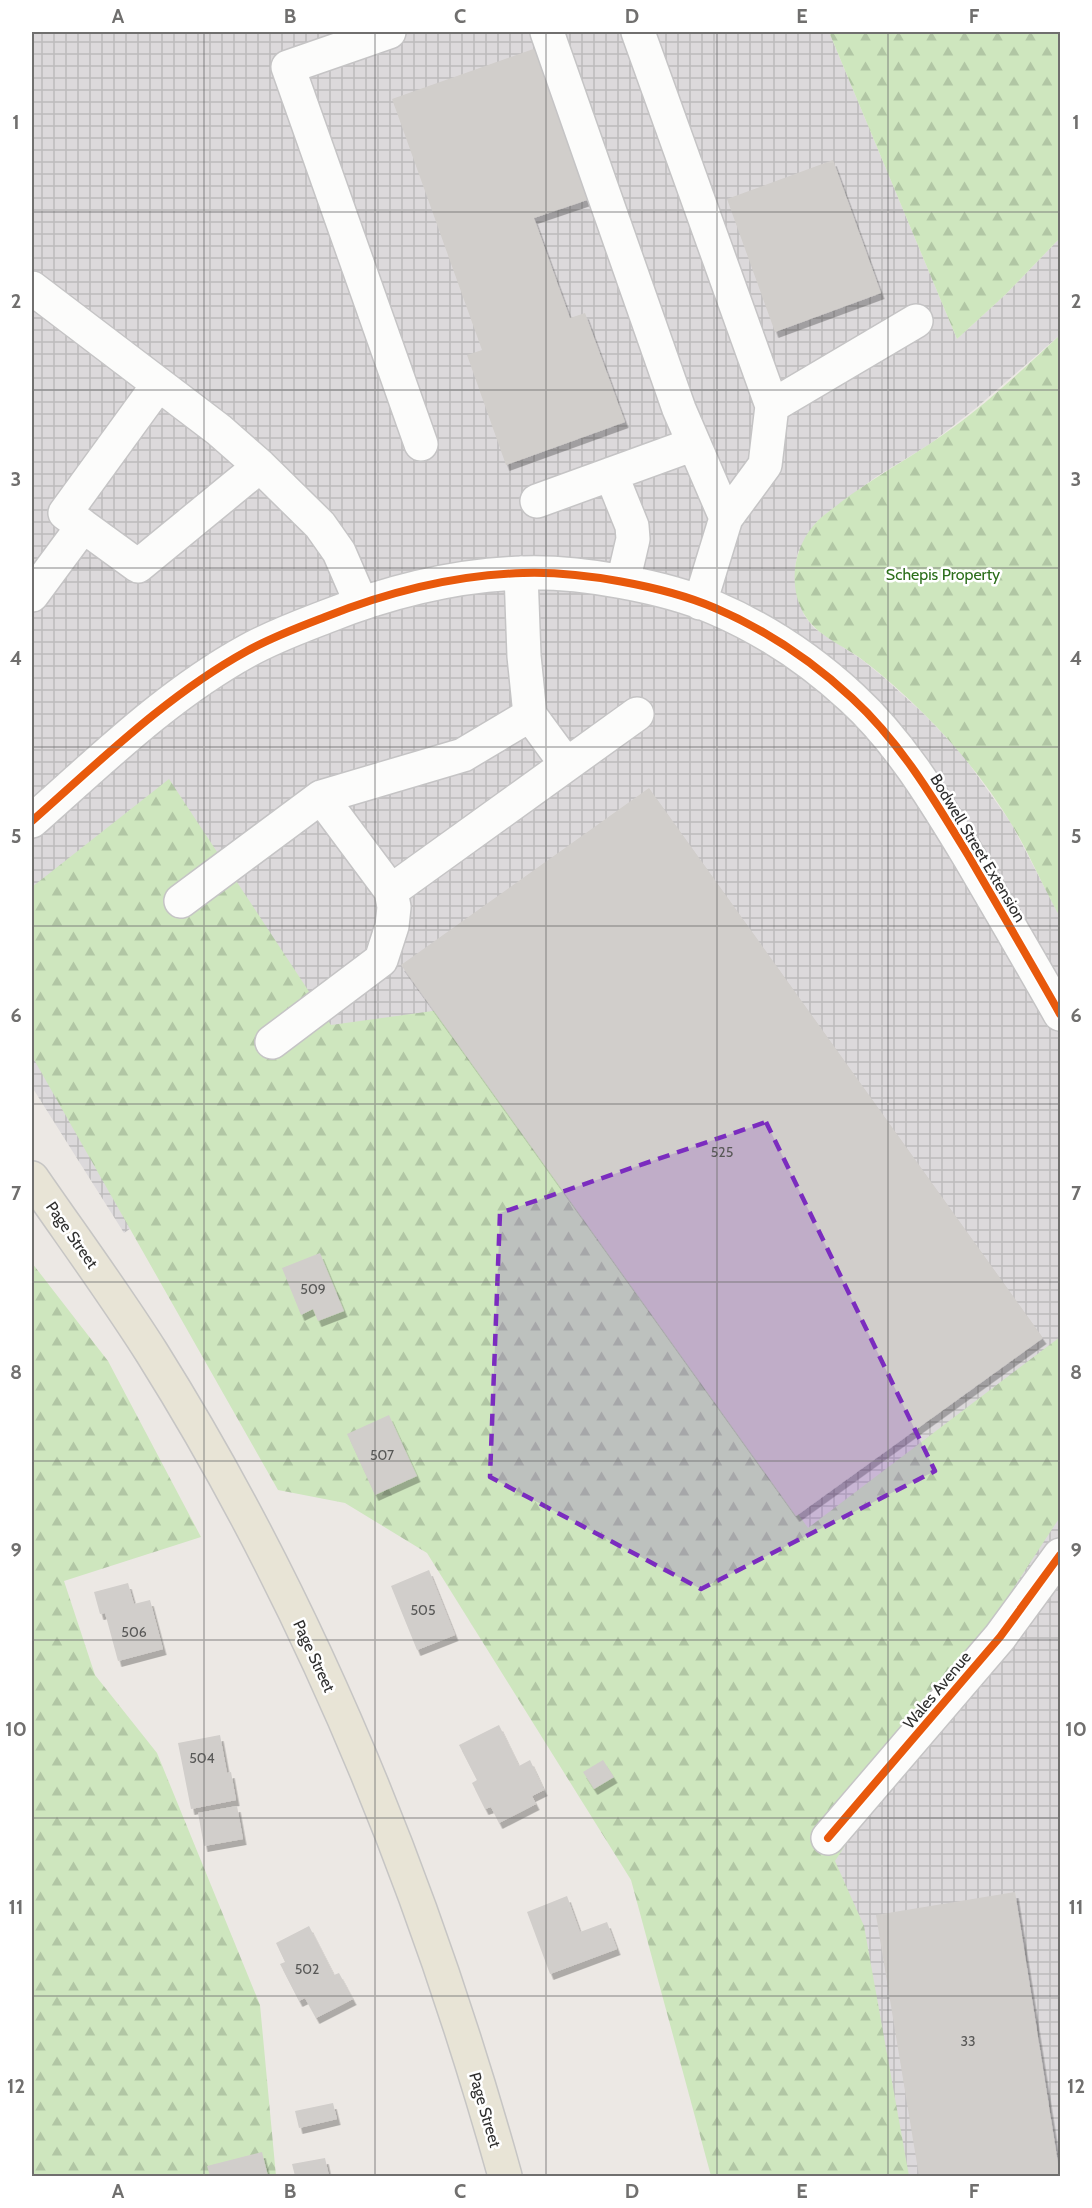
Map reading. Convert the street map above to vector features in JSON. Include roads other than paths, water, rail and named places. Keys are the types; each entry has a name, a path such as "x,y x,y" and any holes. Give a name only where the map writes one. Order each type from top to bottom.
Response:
{"main road":[{"name":"Page Street","path":"32,1178 159,1365 265,1552 304,1632 383,1813 413,1891 469,2055 505,2176"}],"street":[{"path":"389,32 288,67 421,444"},
{"path":"547,32 679,409 726,518"},
{"path":"638,32 772,406 765,465 726,518 700,603"},
{"path":"32,288 219,430 260,466 320,525 339,552 361,603"},
{"path":"772,406 916,321"},
{"path":"158,385 65,513 138,566 260,466"},
{"path":"537,501 694,444"},
{"path":"611,474 632,526 633,539 623,582"},
{"path":"32,596 82,526"},
{"path":"521,573 524,656 530,715 566,764"},
{"name":"Bodwell Street Extension","path":"32,821 116,746 210,674 258,646 299,627 391,593 453,580 521,573 563,574 623,582 714,607 770,636 821,672 853,699 895,745 946,819 1060,1014"},
{"path":"391,891 637,714"},
{"path":"182,901 321,797 463,755 530,715"},
{"path":"272,1042 381,960 392,926 394,907 391,891 321,797"},
{"name":"Wales Avenue","path":"828,1838 1000,1636 1060,1555"}],"park label":[{"name":"Schepis Property","path":"943,574"}]}
